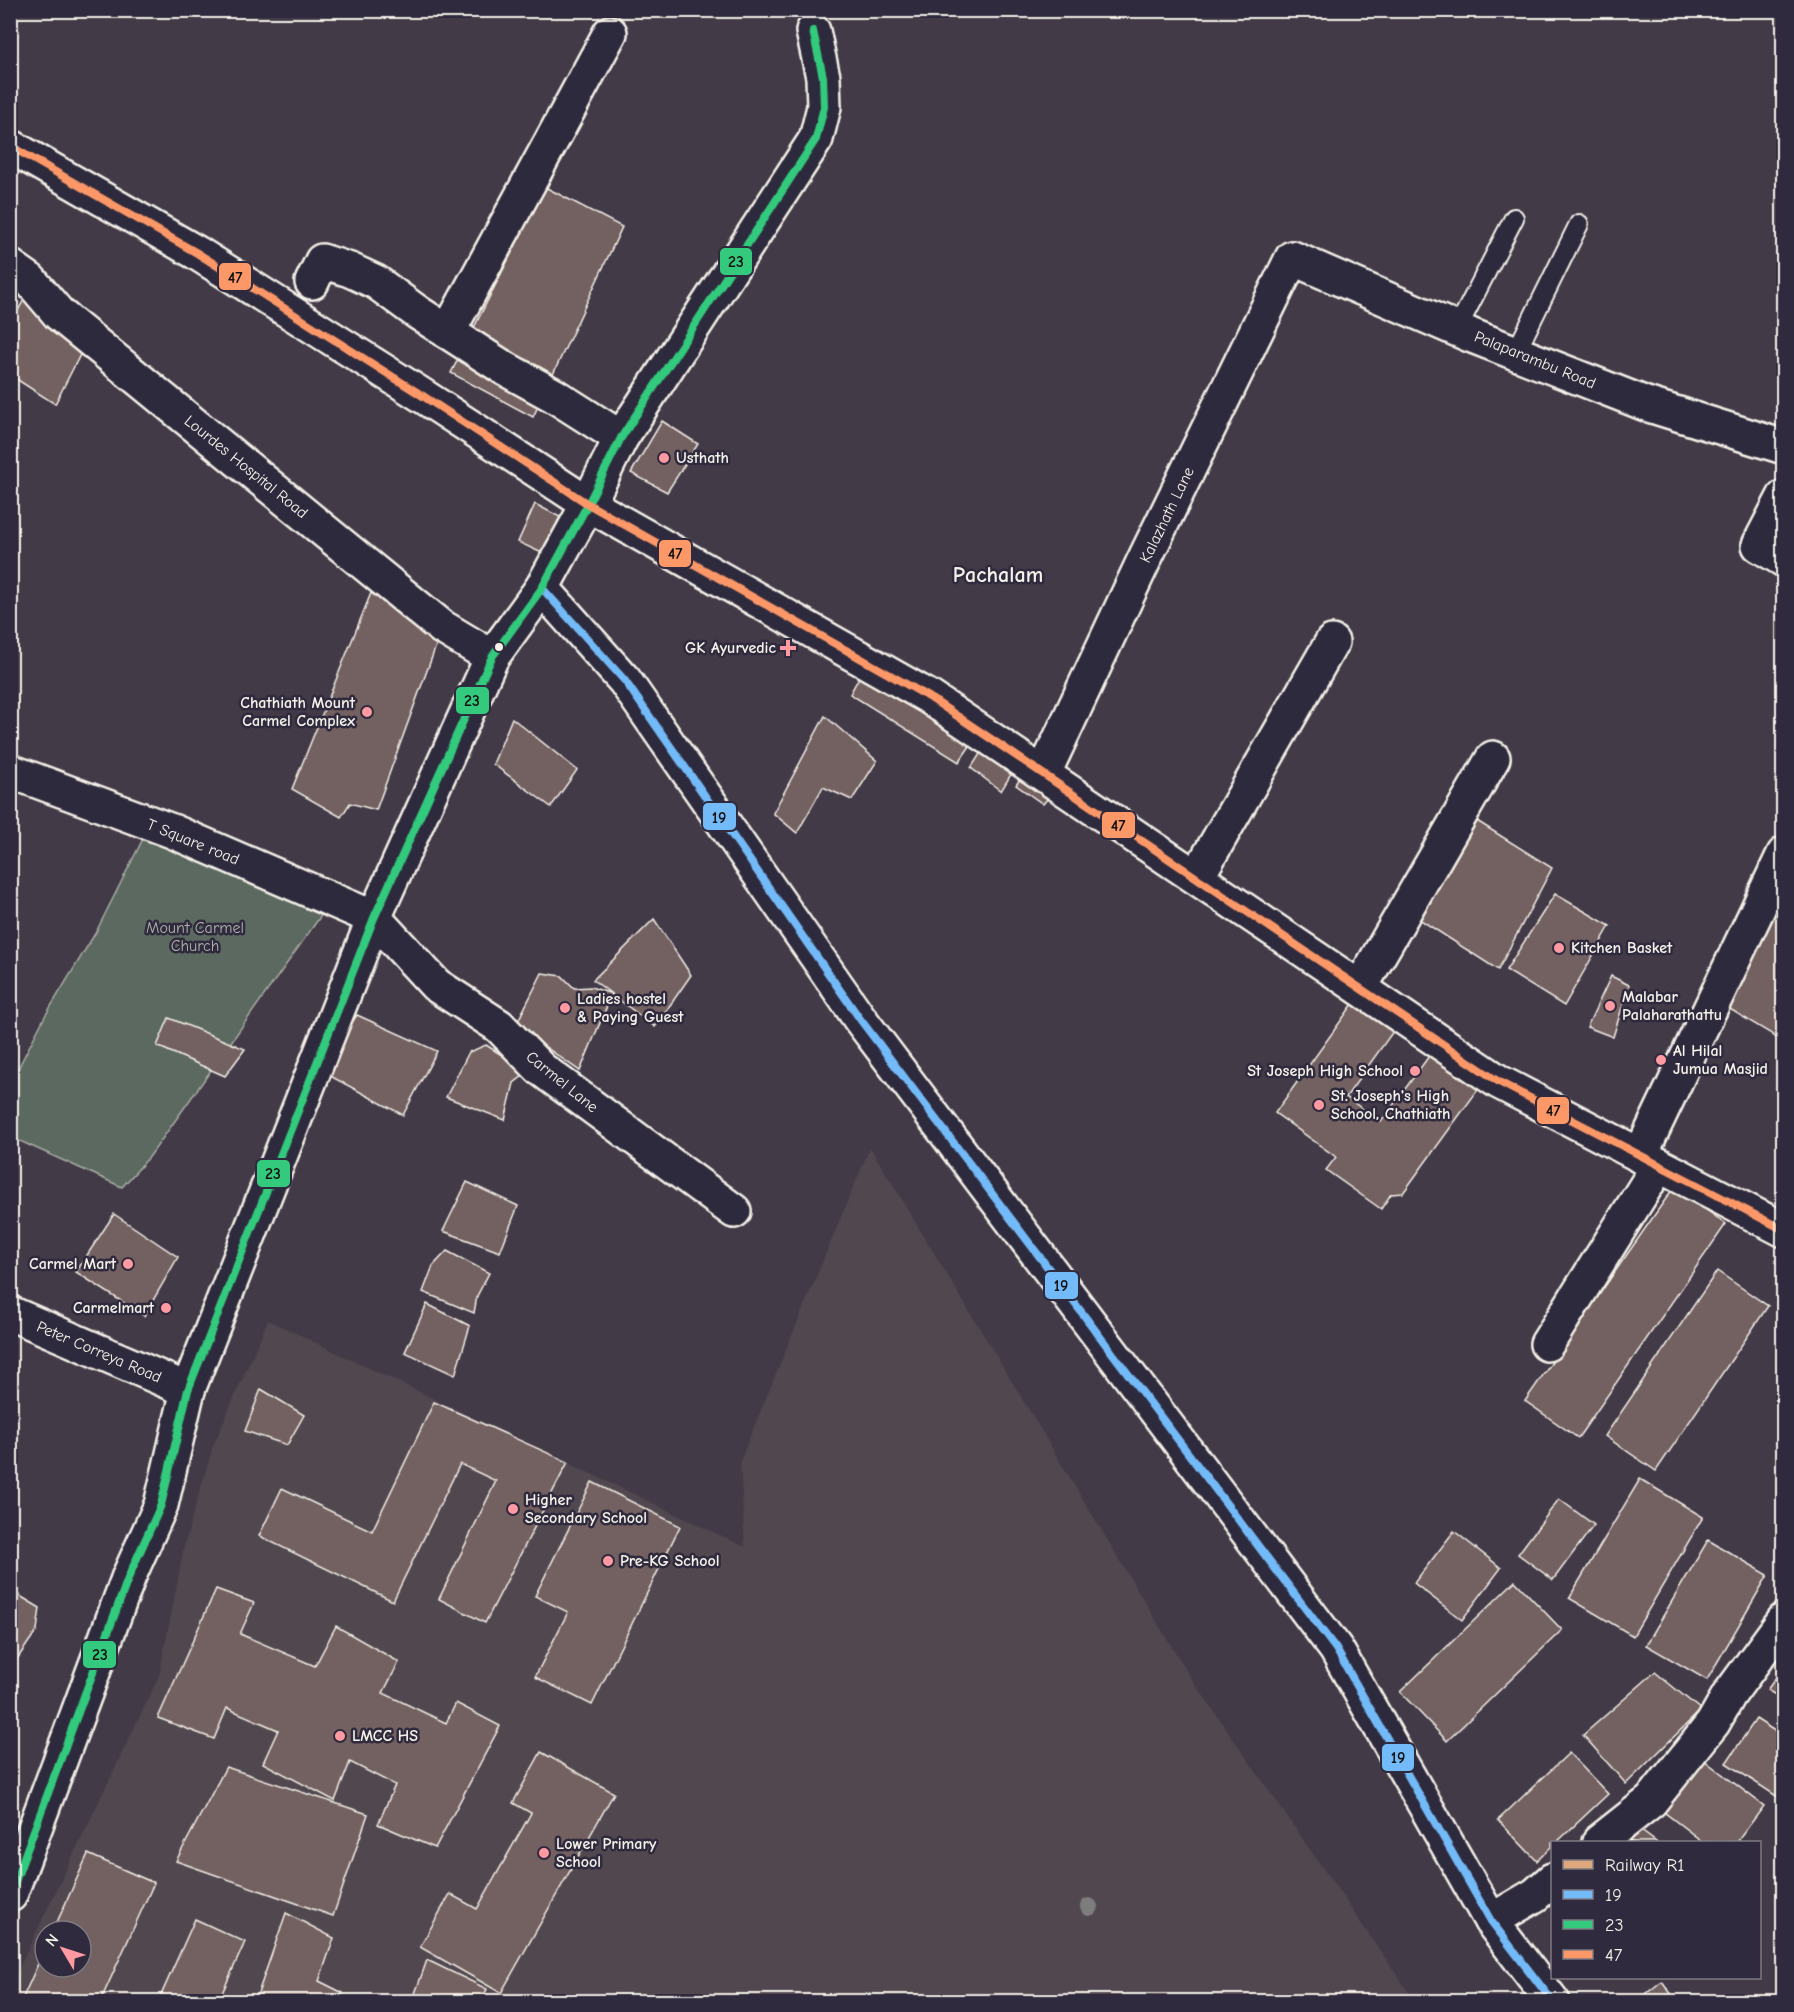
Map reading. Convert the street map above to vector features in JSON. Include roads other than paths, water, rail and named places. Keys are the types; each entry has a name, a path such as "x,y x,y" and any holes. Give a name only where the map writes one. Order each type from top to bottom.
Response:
{"street":[{"path":"10,1895 129,1576 161,1504 188,1390 374,918 492,657 542,588 621,438 816,139 824,107 823,77 813,31"},
{"path":"448,332 610,33"},
{"path":"10,146 216,266 588,504 917,690 1044,773 1499,1082 1784,1230"},
{"name":"Palaparambu Road","path":"1292,258 1457,329 1646,404 1784,447"},
{"name":"Kalazhath Lane","path":"1044,773 1146,556 1292,258"},
{"path":"312,282 322,261 376,282 417,312 504,368 555,396 621,438"},
{"name":"Lourdes Hospital Road","path":"10,266 30,280 59,314 433,620 492,657"},
{"path":"1784,497 1758,545 1784,560"},
{"path":"542,588 625,681 860,1019 1336,1649 1491,1921 1552,2001"},
{"path":"1197,877 1332,642"},
{"path":"1360,988 1493,758"},
{"name":"T Square road","path":"10,771 172,831 374,918"},
{"path":"1547,1344 1649,1160 1784,854"},
{"name":"Carmel Lane","path":"374,918 436,985 499,1026 541,1069 734,1211"},
{"name":"Peter Correya Road","path":"10,1313 188,1390"},
{"path":"1600,1841 1651,1801 1713,1723 1729,1695 1784,1620"},
{"path":"1491,1921 1535,1895 1551,1881"}],"lane":[{"path":"1457,329 1514,218"},
{"path":"1516,352 1579,224"}],"rail line":[{"name":"R1","path":"962,10 1135,10"}],"place":[{"name":"Usthath","path":"664,458"},
{"name":"GK Ayurvedic","path":"788,648"},
{"name":"Chathiath Mount Carmel Complex","path":"367,712"},
{"name":"Kitchen Basket","path":"1559,948"},
{"name":"Malabar Palaharathattu","path":"1610,1006"},
{"name":"Ladies hostel & Paying Guest","path":"565,1008"},
{"name":"Al Hilal Jumua Masjid","path":"1661,1060"},
{"name":"St Joseph High School","path":"1415,1071"},
{"name":"St. Joseph's High School, Chathiath","path":"1319,1105"},
{"name":"Carmel Mart","path":"128,1264"},
{"name":"Carmelmart","path":"166,1308"},
{"name":"Higher Secondary School","path":"513,1509"},
{"name":"Pre-KG School","path":"608,1561"},
{"name":"LMCC HS","path":"340,1736"},
{"name":"Lower Primary School","path":"544,1853"}],"district":[{"name":"Pachalam","path":"998,575"}],"park label":[{"name":"Mount Carmel Church","path":"195,937"}]}
